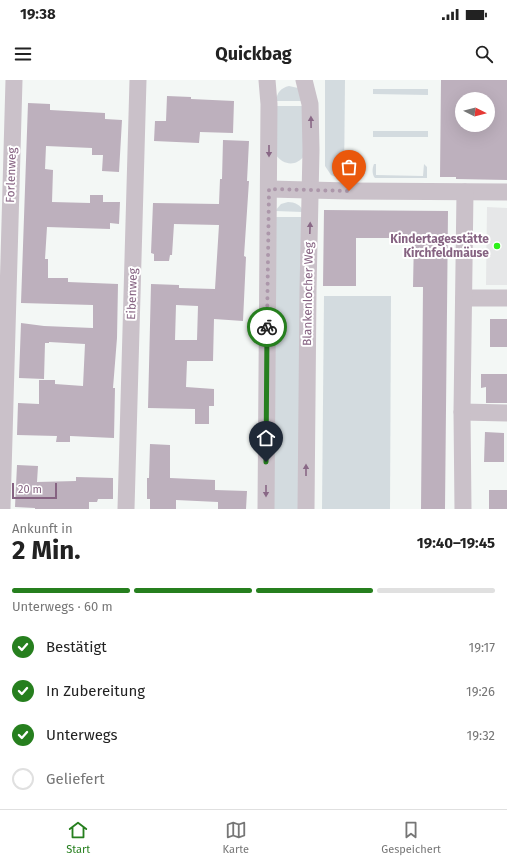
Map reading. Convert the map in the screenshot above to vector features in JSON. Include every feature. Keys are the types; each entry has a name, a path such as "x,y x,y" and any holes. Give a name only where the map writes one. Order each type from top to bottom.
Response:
{"street":[{"name":"Forlenweg","path":"2,509 14,80"},
{"name":"Eibenweg","path":"126,509 138,80"},
{"path":"266,509 269,189 269,104 267,80"},
{"name":"Blankenlocher Weg","path":"304,80 310,104 311,189 308,290 306,509"},
{"path":"269,189 507,192"},
{"path":"463,509 462,412 465,192"},
{"path":"464,298 507,298"},
{"path":"462,412 507,413"}],"shaded area":[{"path":"325,80 345,80 344,180 331,175 325,166"},
{"path":"289,86 298,88 304,101 276,101 277,95 280,91"},
{"path":"373,89 428,89 428,95 373,94"},
{"path":"275,106 305,106 304,156 297,162 286,163 276,155"},
{"path":"373,131 428,131 428,137 373,137"},
{"path":"374,164 376,164 376,175 423,176 424,164 427,167 427,178 375,178 373,175"},
{"path":"288,202 297,204 301,207 303,212 275,211 281,204"},
{"name":"Kindertagesstätte Kirchfeldmäuse","path":"487,207 507,208 507,285 486,285"},
{"path":"274,217 303,217 300,509 271,509"},
{"path":"324,296 391,296 390,509 322,509"}],"building":[{"path":"441,80 507,80 507,180 456,179 456,177 440,177"},
{"path":"167,96 191,97 191,99 234,101 233,133 200,132 199,143 154,141 155,121 166,121"},
{"path":"28,103 50,104 50,110 105,113 105,119 122,120 119,172 102,171 103,155 92,155 92,148 46,146 45,169 53,170 52,202 90,203 90,195 103,195 103,202 120,202 119,224 110,223 110,229 47,227 45,259 48,259 48,278 68,278 68,282 118,284 117,338 113,388 115,388 114,438 70,436 70,442 56,442 57,436 17,435 18,403 39,404 39,380 55,380 55,384 83,386 85,344 45,343 44,379 19,378 21,323 44,326 93,328 93,305 21,303"},
{"path":"223,140 249,141 247,181 249,181 244,256 246,257 243,321 214,319 213,361 187,361 186,387 214,389 214,406 209,406 209,424 195,424 195,409 148,408 151,284 179,285 179,288 215,289 219,225 174,224 172,255 170,255 169,261 154,261 154,254 151,253 153,203 219,204 220,179 222,179","holes":["176,305 198,306 197,340 175,340"]},
{"path":"324,210 448,211 445,509 421,509 423,287 413,287 414,238 356,238 356,286 323,286"},
{"path":"490,319 507,319 507,347 490,347"},
{"path":"481,374 507,374 507,403 486,403 486,387 481,388"},
{"path":"485,432 504,433 504,462 484,462"},
{"path":"150,444 170,445 170,478 215,480 215,490 247,491 246,509 218,509 218,502 176,500 176,509 150,509 150,499 147,499 147,478 149,478"},
{"path":"17,465 38,466 37,482 76,481 76,477 113,478 113,499 98,499 97,502 89,502 89,509 35,509 15,507"},
{"path":"489,490 507,490 507,509 489,509"}],"way so far":[{"path":"267,327 269,189 349,191"}],"place":[{"name":"Kindertagesstätte Kirchfeldmäuse","path":"497,246"}],"route":[{"path":"266,462 267,327"}]}
